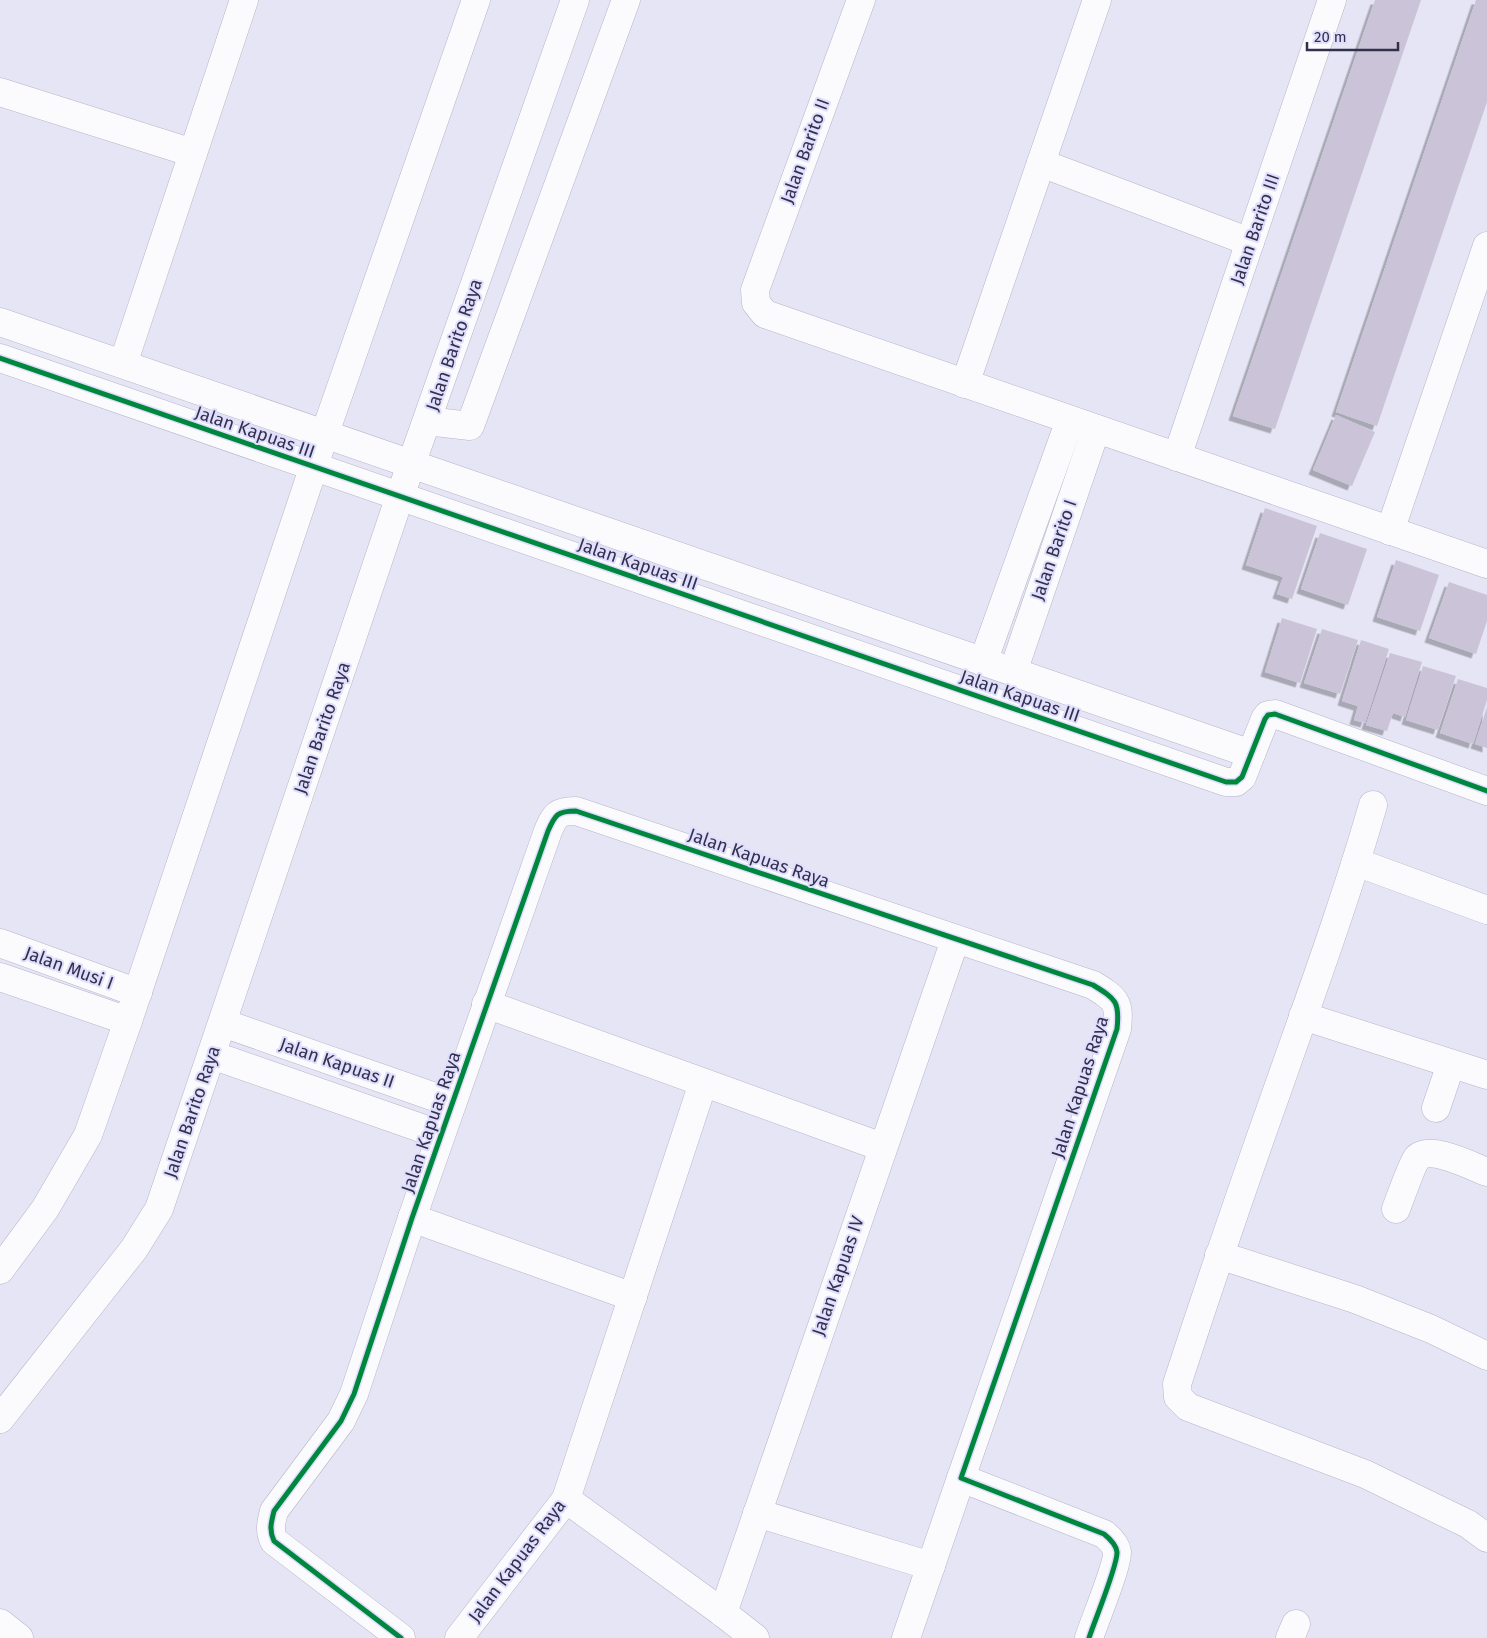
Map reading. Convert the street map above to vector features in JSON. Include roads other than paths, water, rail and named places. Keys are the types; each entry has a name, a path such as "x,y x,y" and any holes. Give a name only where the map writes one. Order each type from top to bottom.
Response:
{"street":[{"path":"123,364 244,0"},
{"path":"0,1270 45,1209 88,1135 138,993 325,433 476,0"},
{"name":"Jalan Barito Raya","path":"0,1419 134,1250 159,1209 400,496 575,0"},
{"path":"427,421 470,426 626,0"},
{"name":"Jalan Barito II","path":"861,0 755,290 756,303 765,314 965,384"},
{"path":"1097,0 965,384 1487,564"},
{"name":"Jalan Barito III","path":"1177,457 1332,0"},
{"path":"0,92 192,153"},
{"path":"1041,163 1250,242"},
{"path":"1390,531 1477,309 1487,246"},
{"name":"Jalan Kapuas III","path":"0,322 1251,754 1242,777 1236,782 1226,782 0,358"},
{"name":"Jalan Barito I","path":"983,662 1070,420"},
{"name":"Jalan Barito I","path":"1013,672 1096,429"},
{"path":"1251,754 1265,719 1268,715 1275,714 1487,791"},
{"path":"1373,805 1356,862 1219,1255 1177,1384 1178,1397 1188,1407 1365,1474 1468,1524 1487,1538"},
{"name":"Jalan Kapuas Raya","path":"401,1638 274,1541 270,1533 274,1511 341,1421 354,1394 486,1004 548,831 553,820 562,811 576,811 1093,985 1111,996 1119,1011 1117,1030 906,1638"},
{"path":"1356,862 1487,910"},
{"name":"Jalan Kapuas IV","path":"723,1613 882,1147 955,940"},
{"name":"Jalan Musi I","path":"0,943 138,993"},
{"name":"Jalan Musi I","path":"0,977 128,1022"},
{"path":"486,1004 882,1147"},
{"path":"1303,1016 1487,1075"},
{"name":"Jalan Kapuas II","path":"223,1023 452,1103"},
{"name":"Jalan Kapuas II","path":"212,1055 441,1134"},
{"path":"1436,1108 1451,1064"},
{"name":"Jalan Kapuas Raya","path":"459,1638 566,1499 703,1083"},
{"path":"1396,1208 1416,1159 1426,1154 1435,1153 1487,1172"},
{"path":"412,1218 633,1297"},
{"path":"1219,1255 1355,1299 1431,1329 1487,1356"},
{"path":"961,1478 1104,1534 1112,1541 1117,1552 1114,1567 1089,1638"},
{"path":"566,1499 755,1638"},
{"path":"757,1513 931,1566"},
{"path":"0,1623 19,1638"}]}
